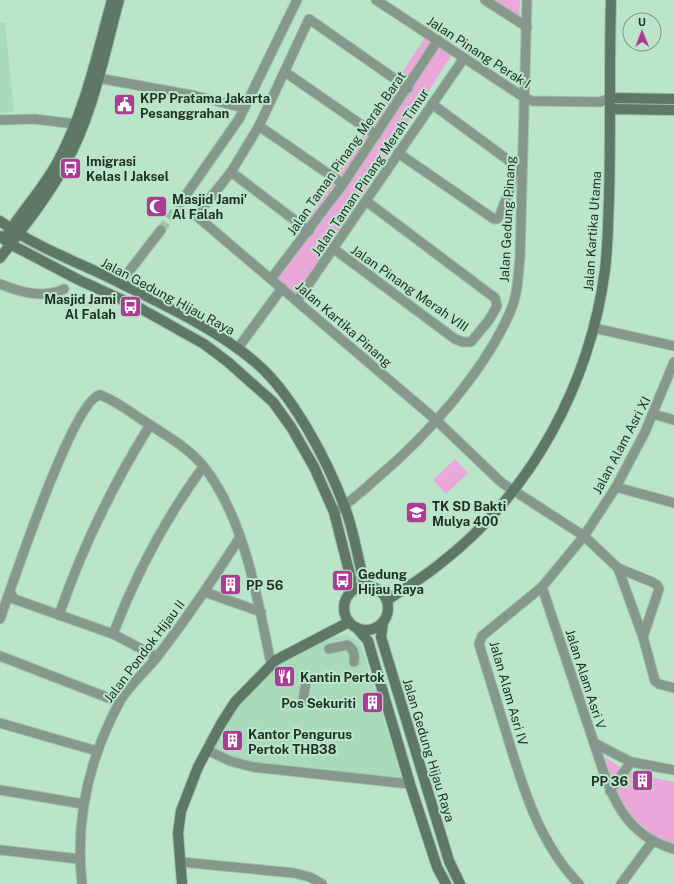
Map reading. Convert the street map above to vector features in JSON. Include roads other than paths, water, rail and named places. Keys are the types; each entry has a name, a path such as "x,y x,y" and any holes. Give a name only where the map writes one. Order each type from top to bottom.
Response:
{"main road":[{"path":"14,231 62,154 75,124 112,0"},
{"path":"0,258 4,241 14,231 66,164 82,126 98,78 120,0"},
{"name":"Jalan Kartika Utama","path":"387,600 418,581 458,549 513,491 543,449 577,380 594,328 601,298 606,261 610,171 610,109 605,100 611,0"},
{"path":"605,100 674,99"},
{"path":"610,109 674,110"},
{"name":"Jalan Gedung Hijau Raya","path":"0,221 14,231 120,283 212,332 238,348 257,364 280,388 303,423 327,467 345,506 363,578 368,585"},
{"name":"Jalan Gedung Hijau Raya","path":"4,241 79,280 138,307 204,344 228,362 273,402 291,427 314,467 334,512 351,579 350,592"},
{"path":"138,307 139,300 143,295"},
{"path":"368,585 380,590 387,600 388,612 383,622 371,630 357,628 348,622 345,616 344,603 350,592 356,588 368,585"},
{"path":"182,884 178,833 181,811 198,767 235,702 276,660 348,622"},
{"name":"Jalan Gedung Hijau Raya","path":"383,622 381,637 449,861 460,884"},
{"name":"Jalan Gedung Hijau Raya","path":"357,628 368,641 410,784 437,867 446,884"}],"street":[{"path":"181,202 239,119 297,0"},
{"name":"Jalan Pinang Perak I","path":"376,0 526,98 533,101 605,100"},
{"path":"485,0 527,27"},
{"name":"Jalan Gedung Pinang","path":"334,512 345,506 402,457 446,410 496,339 516,296 520,256 526,98 527,0"},
{"path":"309,231 231,172 259,126 309,19 408,88"},
{"name":"Jalan Taman Pinang Merah Barat","path":"271,279 309,231 343,184 408,88 438,40"},
{"name":"Jalan Taman Pinang Merah Timur","path":"297,300 334,249 464,58"},
{"path":"285,72 376,135"},
{"path":"98,78 196,96 244,108"},
{"path":"398,153 494,219 497,219 500,215 516,168 514,162 432,104"},
{"path":"0,120 35,119 75,124"},
{"path":"259,126 343,184"},
{"name":"Jalan Kartika Pinang","path":"231,172 200,210 198,214 199,218 436,420 513,491 584,536 618,568"},
{"name":"Jalan Pinang Merah VIII","path":"334,249 463,342 471,342 495,310 497,300 366,202"},
{"path":"120,283 162,230"},
{"path":"0,284 11,289 40,294 52,293 64,289"},
{"path":"238,348 282,288"},
{"path":"594,328 674,346"},
{"name":"Jalan Alam Asri XI","path":"584,536 616,487 653,414 674,362"},
{"path":"0,619 52,476 72,432 90,400 96,395 105,396 150,425 191,455 203,467 221,494 240,537 261,612 271,664"},
{"path":"653,414 674,420"},
{"path":"59,615 73,575 98,517 150,425"},
{"path":"113,634 145,559 172,512 203,467"},
{"path":"616,487 674,503"},
{"name":"Jalan Alam Asri IV","path":"579,884 569,874 537,823 519,775 479,644 482,636 542,587 584,536"},
{"name":"Jalan Pondok Hijau II","path":"82,884 79,859 83,804 97,751 120,702 157,657 205,592 240,537"},
{"path":"618,568 652,582 657,585 659,589 643,636"},
{"path":"618,568 643,636 655,681 659,684 674,688"},
{"name":"Jalan Alam Asri V","path":"542,587 594,743 632,762 674,770"},
{"path":"10,592 14,599 113,634 157,657"},
{"path":"205,592 261,612"},
{"path":"329,649 347,645 351,647 355,656 354,662"},
{"path":"0,656 120,702"},
{"path":"303,701 307,676"},
{"path":"0,723 97,751"},
{"path":"594,743 615,802 626,816 652,842 674,849"},
{"path":"207,750 230,761 253,767 410,784"},
{"path":"610,790 632,762"},
{"path":"0,790 83,804"},
{"path":"621,884 652,842"},
{"path":"0,850 79,859"},
{"path":"181,862 294,873 310,877 322,884"}],"tunnel":[{"path":"161,230 181,202"}],"place":[{"name":"KPP Pratama Jakarta Pesanggrahan","path":"124,105"},
{"name":"Imigrasi Kelas I Jaksel","path":"70,168"},
{"name":"Masjid Jami' Al Falah","path":"157,206"},
{"name":"Masjid Jami Al Falah","path":"131,306"},
{"name":"TK SD Bakti Mulya 400","path":"417,513"},
{"name":"Gedung Hijau Raya","path":"343,581"},
{"name":"PP 56","path":"231,585"},
{"name":"Kantin Pertok","path":"285,677"},
{"name":"Pos Sekuriti","path":"372,703"},
{"name":"Kantor Pengurus Pertok THB38","path":"232,741"},
{"name":"PP 36","path":"643,781"}]}
